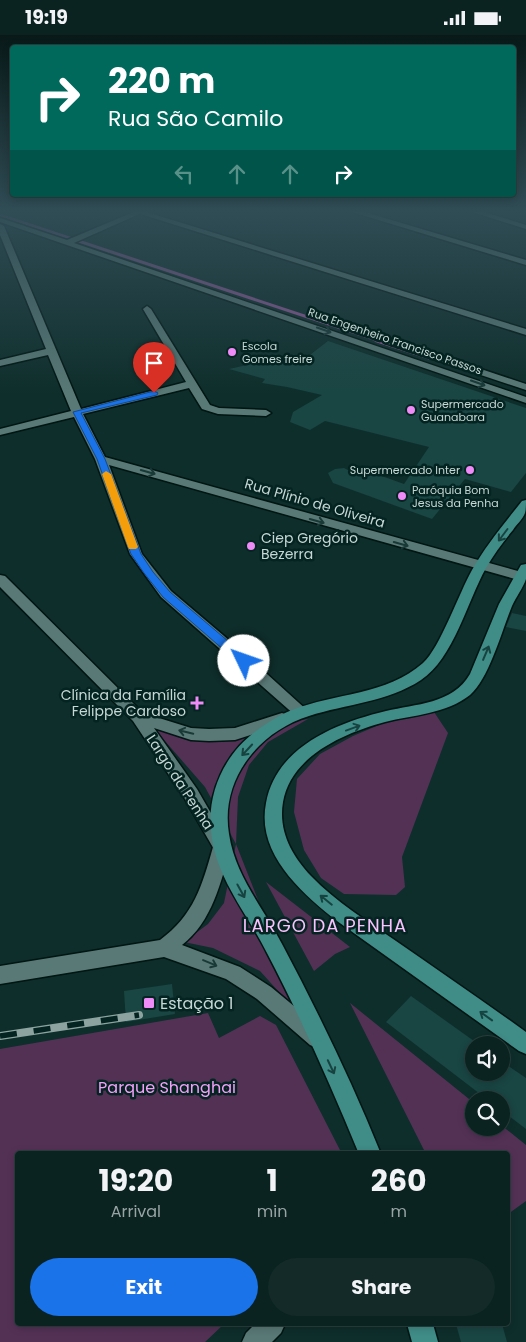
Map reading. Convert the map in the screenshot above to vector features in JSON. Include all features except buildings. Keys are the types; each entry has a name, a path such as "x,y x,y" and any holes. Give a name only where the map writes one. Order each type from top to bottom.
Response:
{"main road":[{"path":"481,566 526,504"},
{"name":"Largo da Penha","path":"369,1151 273,946 230,870 222,847 219,805 226,779 240,757 258,737 300,712 391,688 412,679 429,666 439,651 481,566"},
{"path":"523,572 504,610 475,679 467,689 439,706 384,717 324,739 292,763 274,799 273,823 278,846 299,876 340,911 526,1044"},
{"path":"421,1326 426,1342"}],"street":[{"path":"19,272 77,412 101,459 136,554 166,594 232,650 300,712 243,732 209,735 191,734 138,717"},
{"name":"Rua Engenheiro Francisco Passos","path":"170,272 284,311 526,400"},
{"path":"332,272 526,332"},
{"path":"147,309 206,407 232,413 266,413"},
{"name":"Rua Engenheiro Francisco Passos","path":"380,338 526,387"},
{"path":"0,363 52,351"},
{"path":"0,432 192,384"},
{"name":"Rua Plínio de Oliveira","path":"101,459 481,566 523,572"},
{"name":"Largo da Penha","path":"0,579 138,717 191,793 222,847 209,891 201,910 187,929 164,948"},
{"path":"0,975 164,948"},
{"name":"Largo da Penha","path":"164,948 233,973 264,993 317,1038"},
{"path":"255,1342 270,1326"}],"green space":[{"path":"434,712 448,733 402,857 405,887 396,895 344,894 321,878 304,850 294,812 297,779 320,754 353,736 386,722"},
{"path":"308,719 268,742 249,765 238,797 236,844 205,787 151,725 186,733 238,730"},
{"path":"236,844 306,1022 260,971 213,948 184,942 208,924 224,903"},
{"path":"266,882 350,947 335,954 314,971"},
{"path":"350,1003 465,1096 465,1136 510,1136 510,1132 526,1145 526,1201 510,1213 510,1151 424,1151"},
{"name":"Parque Shanghai","path":"208,1013 219,1038 260,1016 276,1025 340,1151 15,1151 15,1326 222,1326 205,1342 0,1342 0,1049"}],"waterway":[{"path":"172,272 380,341"},
{"path":"376,340 431,358"}],"railway":[{"path":"0,1036 139,1015"}],"slow traffic":[{"path":"106,474 133,547"}],"place":[{"name":"Escola Gomes freire","path":"232,352"},
{"name":"Supermercado Guanabara","path":"411,410"},
{"name":"Supermercado Inter","path":"470,470"},
{"name":"Paróquia Bom Jesus da Penha","path":"402,496"},
{"name":"Ciep Gregório Bezerra","path":"251,546"},
{"name":"Clínica da Família Felippe Cardoso","path":"197,703"},
{"name":"Estação 1","path":"149,1003"}],"district":[{"name":"LARGO DA PENHA","path":"325,926"}],"route":[{"path":"154,393 77,412 101,459 136,554 166,594 244,661"}]}
